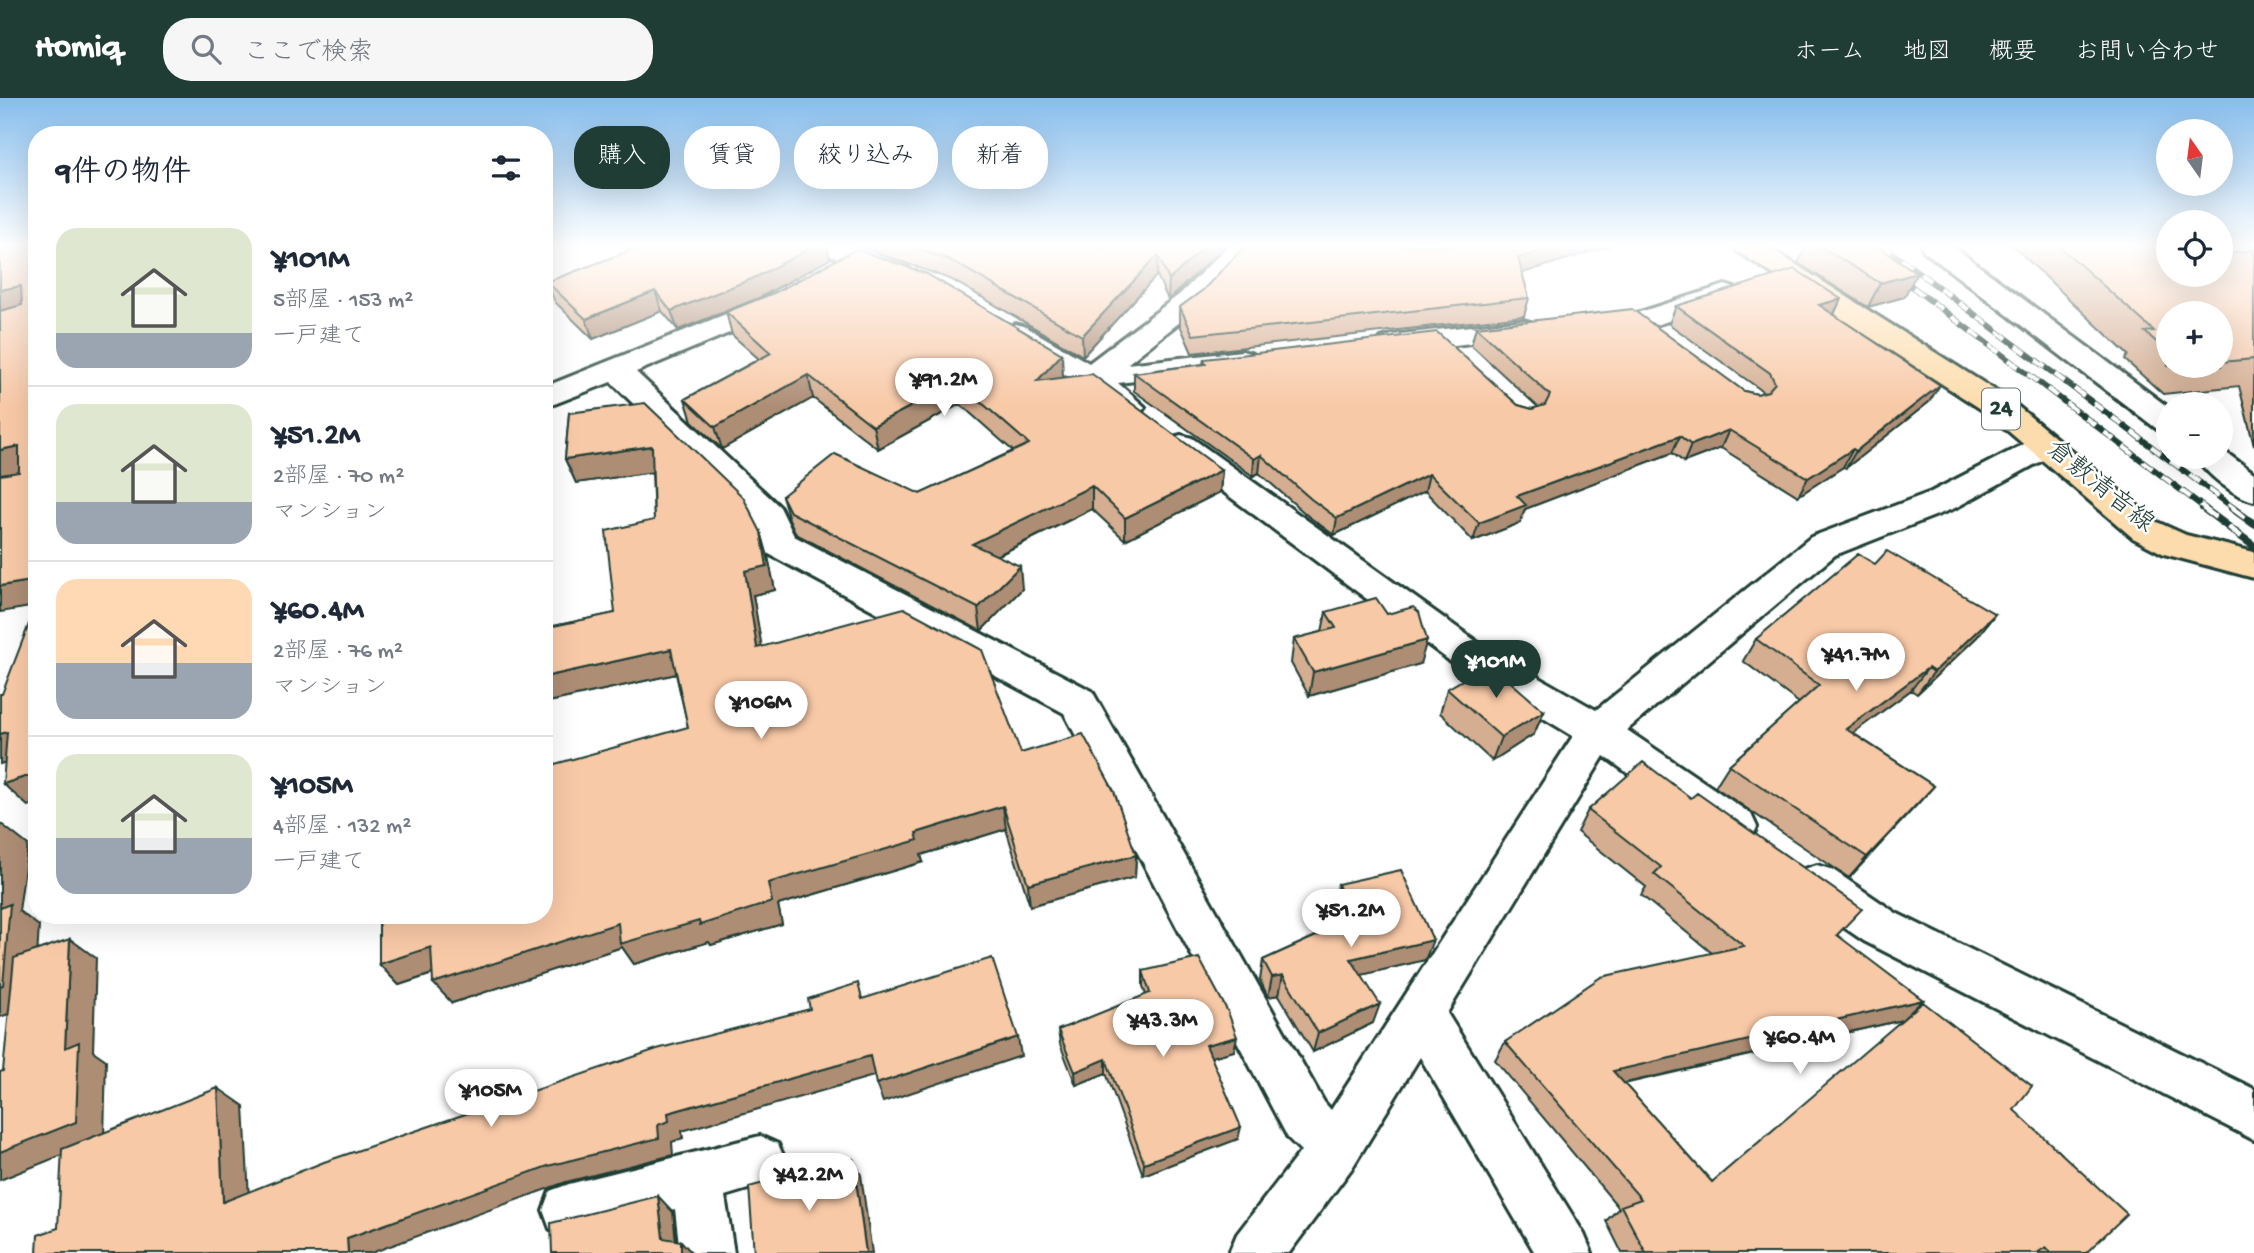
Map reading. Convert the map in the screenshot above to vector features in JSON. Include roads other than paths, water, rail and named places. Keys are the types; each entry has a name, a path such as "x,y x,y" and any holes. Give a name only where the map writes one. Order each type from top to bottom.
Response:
{"main road":[{"name":"倉敷清音線","path":"1830,299 1998,406 2145,530 2176,545 2254,565"}],"street":[{"path":"553,394 784,299"},
{"path":"1091,377 1191,299"},
{"path":"1640,321 1711,299"},
{"path":"2005,299 2156,413"},
{"path":"1606,318 1632,315 1672,344"},
{"path":"990,317 1091,377 1467,654 1598,731 1880,927 2254,1115"},
{"path":"1361,347 1556,325"},
{"path":"1442,338 1470,364"},
{"path":"1091,377 1266,358"},
{"path":"614,368 768,515 779,544 1078,702 1306,1120 1334,1150"},
{"path":"1256,1253 1334,1150 1598,731 1823,546 1943,500 2045,446"},
{"path":"2227,469 2254,490"},
{"path":"1420,1013 1565,1253"},
{"path":"569,1210 760,1162"},
{"path":"697,1178 707,1253"}],"railway":[{"path":"1928,299 2206,509"},
{"path":"1954,299 2235,509"},
{"path":"2203,508 2254,546"},
{"path":"2232,508 2254,524"}]}
